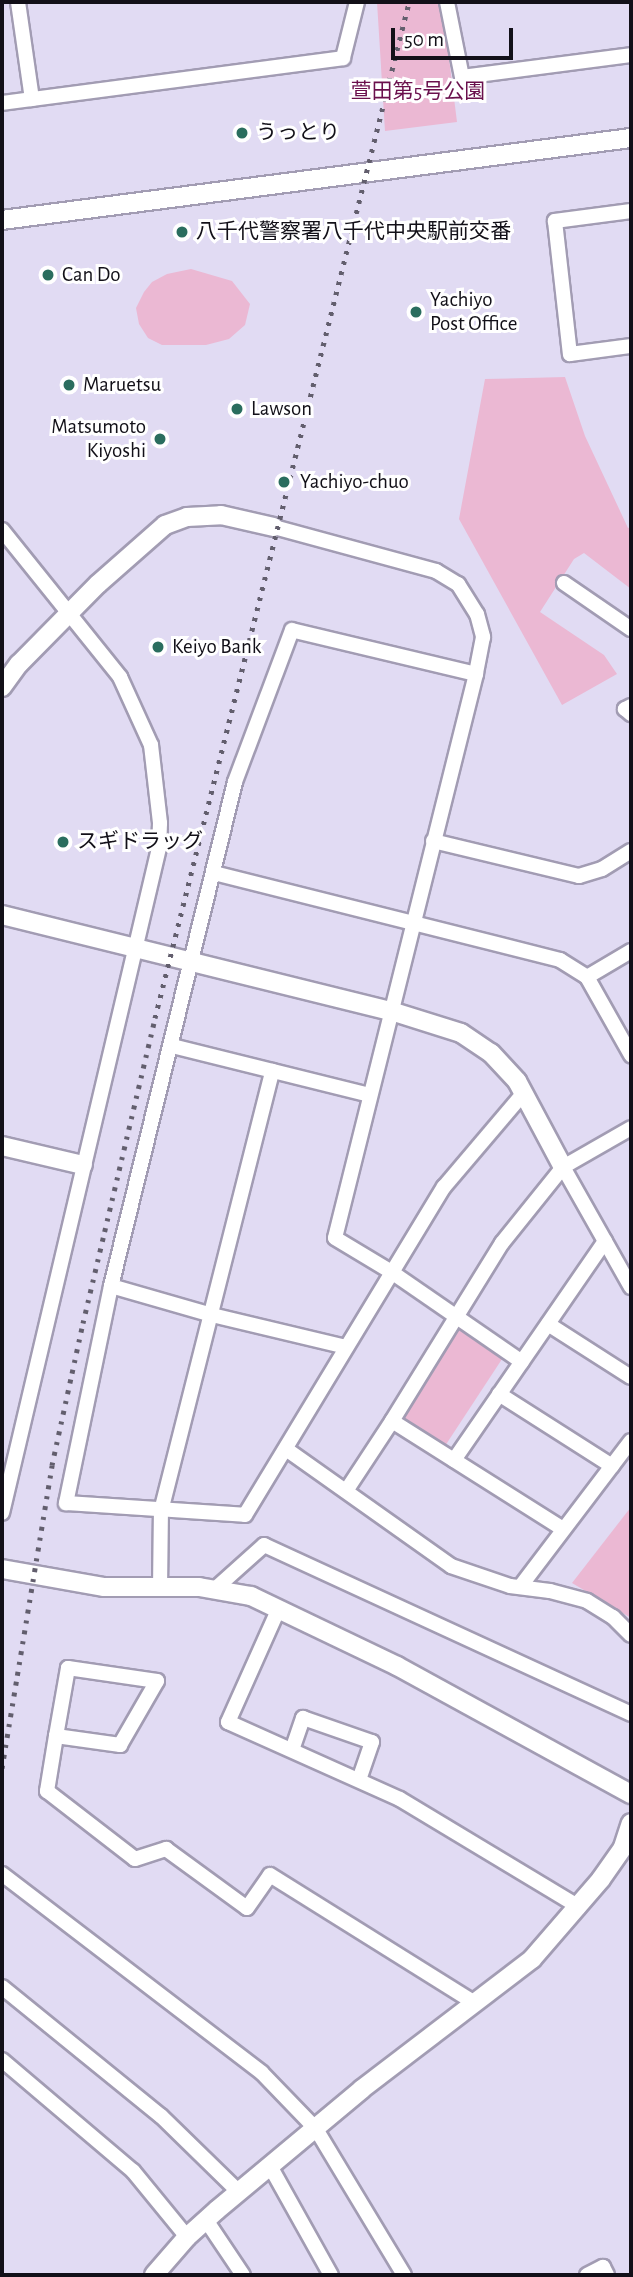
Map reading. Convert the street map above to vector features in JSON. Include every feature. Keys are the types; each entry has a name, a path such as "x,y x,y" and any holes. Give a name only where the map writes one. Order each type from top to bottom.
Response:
{"street":[{"path":"18,2 32,99"},
{"path":"2,103 343,58 357,2"},
{"path":"447,2 462,77 631,55"},
{"path":"2,220 631,138"},
{"path":"631,211 555,221 570,354 631,345"},
{"path":"2,687 19,664 98,584 165,525 187,517 221,515 274,527 448,576 467,595 477,614 483,636 476,674 335,1238 390,1271 522,1362"},
{"path":"2,530 120,677 151,745 159,796 159,848 2,1513"},
{"path":"564,583 631,629"},
{"path":"476,674 292,630 236,782 111,1286 66,1503 245,1515 390,1271 444,1187 523,1094"},
{"path":"631,706 625,709 631,714"},
{"path":"433,841 579,876 602,869 631,851"},
{"path":"214,873 560,960 587,977 631,1055"},
{"path":"2,915 391,1011 440,1026 478,1042 517,1081 631,1287"},
{"path":"587,977 631,951"},
{"path":"172,1046 370,1095"},
{"path":"160,1588 161,1511 272,1071"},
{"path":"346,1491 502,1242 563,1167 631,1128"},
{"path":"2,1146 83,1165"},
{"path":"454,1460 605,1241"},
{"path":"111,1286 212,1315 346,1347"},
{"path":"548,1324 631,1377"},
{"path":"499,1394 612,1466"},
{"path":"392,1421 563,1529"},
{"path":"520,1587 631,1441"},
{"path":"286,1449 451,1566 520,1587 587,1601 613,1617 631,1635"},
{"path":"215,1589 264,1545 631,1714"},
{"path":"2,1569 104,1587 215,1589 251,1596 397,1666 631,1794"},
{"path":"279,1608 228,1722 400,1799 579,1907"},
{"path":"57,1736 120,1745 158,1681 68,1668 47,1791 135,1859 166,1849 247,1908 270,1875 475,2003"},
{"path":"292,1750 303,1718 372,1742 359,1780"},
{"path":"154,2275 187,2236 270,2166 532,1959 579,1907 623,1847 631,1823"},
{"path":"2,1874 262,2073 316,2129 404,2275"},
{"path":"2,1987 161,2116 239,2192"},
{"path":"2,2060 133,2171 187,2236"},
{"path":"270,2166 331,2275"},
{"path":"206,2220 243,2275"},
{"path":"587,2275 603,2267 607,2275"}],"green space":[{"name":"萱田第5号公園","path":"377,2 442,2 457,122 385,131"},
{"path":"191,269 232,281 250,304 245,325 229,339 206,345 162,345 148,338 139,324 136,308 152,282 167,274"},
{"path":"565,377 585,436 628,528 631,527 631,589 584,553 574,559 540,612 604,655 617,674 562,705 459,519 485,379"},
{"path":"461,1324 504,1356 445,1446 404,1422 403,1415 452,1327"},
{"path":"631,1507 631,1618 572,1583"}],"railway":[{"path":"2,1768 52,1465 83,1323 155,1018 409,2"}],"place":[{"name":"うっとり","path":"242,133"},
{"name":"八千代警察署八千代中央駅前交番","path":"182,232"},
{"name":"Can Do","path":"48,275"},
{"name":"Yachiyo Post Office","path":"416,312"},
{"name":"Maruetsu","path":"69,385"},
{"name":"Lawson","path":"237,409"},
{"name":"Matsumoto Kiyoshi","path":"160,439"},
{"name":"Yachiyo-chuo","path":"284,482"},
{"name":"Keiyo Bank","path":"158,647"},
{"name":"スギドラッグ","path":"63,842"}]}
